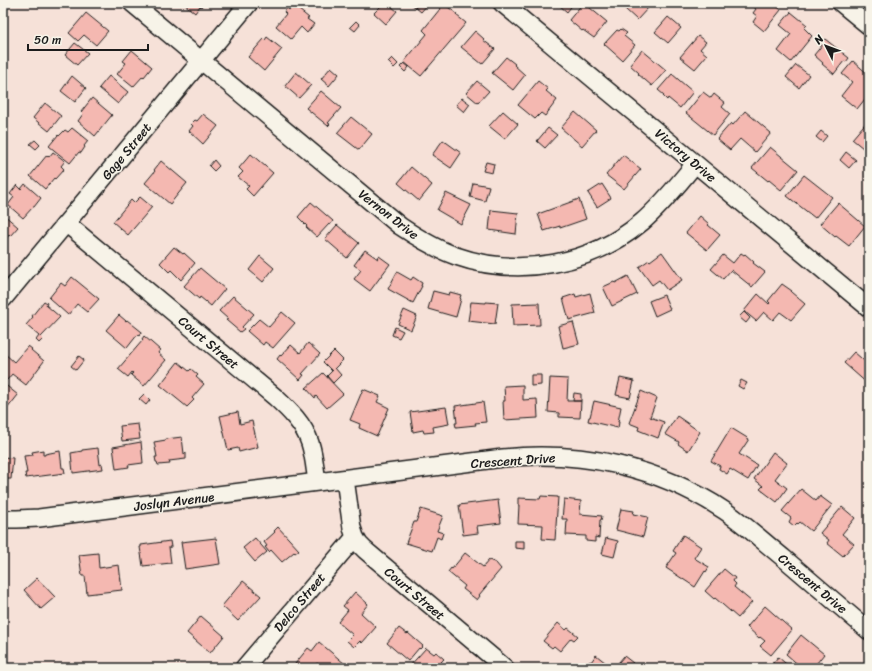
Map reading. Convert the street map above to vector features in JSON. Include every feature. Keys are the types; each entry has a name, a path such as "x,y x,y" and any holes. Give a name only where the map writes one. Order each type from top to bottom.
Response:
{"street":[{"name":"Vernon Drive","path":"132,3 400,226 422,240 456,256 482,262 513,266 543,265 564,261 601,249 630,232 643,222 695,164"},
{"name":"Gage Street","path":"3,299 250,3"},
{"name":"Victory Drive","path":"502,3 869,308"},
{"path":"841,3 869,26"},
{"name":"Court Street","path":"66,224 287,408 303,427 310,442 317,482"},
{"name":"Crescent Drive","path":"345,479 503,458 530,456 585,458 640,470 685,488 724,511 752,532 869,631"},
{"name":"Court Street","path":"345,479 352,528 359,544 369,555 505,668"},
{"name":"Joslyn Avenue","path":"3,519 17,520 39,518 345,479"},
{"name":"Delco Street","path":"244,668 355,537"}],"building":[{"path":"183,3 204,3 195,13"},
{"path":"384,3 387,3 397,11 386,24 374,13"},
{"path":"410,3 429,3 421,12"},
{"path":"554,3 574,3 567,12 559,5 558,6"},
{"path":"583,3 607,22 594,38 583,30 582,31 569,20"},
{"path":"630,3 643,3 648,8 637,20 625,9"},
{"path":"749,3 773,3 781,10 764,31 753,22 757,16 753,13 756,9"},
{"path":"444,4 466,23 421,76 404,62 427,34 423,30"},
{"path":"293,5 314,24 307,33 301,27 291,39 276,26 286,14 284,12 287,8 289,10"},
{"path":"791,12 807,25 804,28 812,36 791,62 778,51 791,34 780,25"},
{"path":"86,13 108,31 96,45 84,35 78,41 69,33"},
{"path":"668,17 681,28 668,43 655,32"},
{"path":"356,21 360,25 355,31 350,27"},
{"path":"621,29 627,33 624,36 635,45 622,60 604,44 617,30 619,31"},
{"path":"475,31 484,39 483,40 495,49 482,64 461,47"},
{"path":"698,36 706,42 700,49 707,55 695,69 680,57"},
{"path":"267,37 282,49 264,71 248,57"},
{"path":"825,39 849,58 846,62 844,61 834,74 814,55"},
{"path":"75,43 88,53 77,65 65,55"},
{"path":"132,50 152,67 133,87 117,74 126,63 123,61"},
{"path":"642,50 666,70 652,86 630,65"},
{"path":"506,57 525,75 513,90 492,73"},
{"path":"392,58 398,64 394,68 388,62"},
{"path":"853,61 869,75 869,94 857,109 841,96 852,82 842,74"},
{"path":"404,63 409,67 405,72 400,67"},
{"path":"796,65 809,75 799,88 786,77"},
{"path":"331,67 339,74 329,86 321,79"},
{"path":"296,72 311,85 299,98 285,86"},
{"path":"672,74 693,92 680,108 668,98 667,100 658,90"},
{"path":"72,76 86,88 75,102 61,91"},
{"path":"109,76 128,92 118,104 99,88"},
{"path":"477,81 489,91 478,103 466,93"},
{"path":"538,81 548,89 546,91 557,100 545,116 541,113 535,119 518,105"},
{"path":"321,91 341,108 328,123 330,124 328,126 306,108"},
{"path":"703,92 711,98 714,94 725,103 722,107 730,114 713,135 686,113"},
{"path":"92,98 112,115 95,136 78,121 83,114 81,112"},
{"path":"462,98 470,104 464,112 456,105"},
{"path":"45,103 61,116 49,131 33,118"},
{"path":"503,111 518,124 505,139 489,126"},
{"path":"745,111 771,133 755,152 740,139 730,150 717,139 731,123 733,125"},
{"path":"575,112 596,130 582,146 561,128"},
{"path":"203,114 218,126 203,144 189,131 193,126 191,124 195,120 197,121"},
{"path":"351,117 372,134 359,150 337,133"},
{"path":"869,119 869,153 852,139"},
{"path":"72,128 88,141 81,153 79,152 70,163 49,146 58,135 59,136 65,130 68,132"},
{"path":"548,128 557,135 545,148 537,141"},
{"path":"821,131 827,136 822,142 816,137"},
{"path":"35,140 40,145 36,149 30,144"},
{"path":"443,140 461,153 451,168 432,155"},
{"path":"770,147 798,170 781,190 752,168"},
{"path":"53,152 65,161 61,166 64,169 45,189 30,176 47,155 49,157"},
{"path":"846,152 856,160 849,168 840,160"},
{"path":"251,154 273,173 253,196 246,189 249,186 238,177 243,172 239,168"},
{"path":"623,155 641,169 624,189 606,175"},
{"path":"214,160 219,166 214,171 209,166"},
{"path":"161,161 187,183 170,204 145,183"},
{"path":"486,162 494,164 492,173 483,171"},
{"path":"411,167 432,185 419,201 398,183"},
{"path":"804,175 832,197 815,218 787,196"},
{"path":"473,183 489,186 485,201 470,197"},
{"path":"25,184 41,198 23,218 8,205 14,197 10,194 17,185 21,189"},
{"path":"602,184 611,198 597,207 588,193"},
{"path":"446,193 471,205 461,224 437,210"},
{"path":"140,197 152,207 128,235 113,222 131,200 134,203"},
{"path":"579,199 586,219 560,228 560,226 544,231 538,214"},
{"path":"311,202 333,221 317,237 298,217"},
{"path":"838,203 865,226 849,246 836,236 835,237 820,224"},
{"path":"491,210 518,213 516,234 489,230"},
{"path":"3,214 18,227 3,243"},
{"path":"700,216 720,235 707,250 686,233"},
{"path":"337,225 359,243 347,258 325,239"},
{"path":"174,247 183,254 184,253 195,263 181,280 171,270 169,272 160,263"},
{"path":"365,250 378,259 379,256 390,264 370,291 354,279 361,270 354,265"},
{"path":"662,252 682,280 667,290 659,280 652,285 639,267"},
{"path":"741,253 744,255 745,254 754,262 753,263 765,272 752,287 731,270 723,279 711,269 723,255 733,263"},
{"path":"260,256 274,268 263,282 249,270"},
{"path":"200,268 225,289 211,306 200,297 199,299 184,286"},
{"path":"397,272 411,280 413,277 422,283 422,286 413,303 388,289"},
{"path":"628,276 637,294 612,306 603,287"},
{"path":"72,277 99,299 87,312 77,304 68,315 49,298 61,283 65,286"},
{"path":"782,284 792,291 791,292 805,304 791,320 780,312 773,320 764,312 756,321 744,311 758,294 769,304 770,303 768,301"},
{"path":"433,291 449,295 450,292 461,295 456,317 428,309"},
{"path":"590,293 595,313 569,320 563,298 575,294 576,297"},
{"path":"664,295 670,309 655,316 649,301"},
{"path":"233,296 254,314 242,327 244,329 240,332 226,320 228,319 219,311"},
{"path":"44,301 47,303 46,305 60,317 41,337 43,339 39,343 36,340 39,336 26,325"},
{"path":"471,302 498,303 495,324 468,321"},
{"path":"539,303 540,325 513,326 512,304"},
{"path":"404,310 417,316 411,330 398,324"},
{"path":"282,312 295,323 273,348 265,342 263,345 247,331 259,319 269,327"},
{"path":"744,312 750,318 746,323 739,317"},
{"path":"119,315 142,332 139,336 138,334 127,348 106,330"},
{"path":"573,322 579,344 563,348 558,326"},
{"path":"395,327 403,331 399,338 392,335"},
{"path":"144,336 160,350 158,353 166,360 144,386 131,375 133,373 132,372 128,377 118,369 143,340 142,339"},
{"path":"308,343 320,354 302,374 304,375 300,380 277,359 291,345 300,353"},
{"path":"28,346 44,361 26,385 12,374 7,380 3,376 3,354 4,353 14,362"},
{"path":"334,351 343,360 332,371 323,362"},
{"path":"854,352 869,365 869,385 844,363"},
{"path":"79,356 84,360 76,370 71,366"},
{"path":"178,362 189,371 191,369 198,375 196,377 204,384 192,398 194,400 187,407 160,385"},
{"path":"335,368 341,375 333,383 327,376"},
{"path":"323,373 343,394 327,408 306,388"},
{"path":"531,375 541,375 541,385 531,386"},
{"path":"550,378 568,379 567,401 581,401 580,418 559,417 559,413 548,412"},
{"path":"620,378 634,381 630,398 616,395"},
{"path":"741,380 747,383 743,389 738,386"},
{"path":"3,383 18,395 7,409 3,405"},
{"path":"523,385 523,400 537,399 538,418 504,420 504,386"},
{"path":"363,389 380,396 377,402 389,408 377,436 359,428 360,424 350,420"},
{"path":"641,391 657,398 650,417 664,422 658,438 638,430 639,427 629,423"},
{"path":"574,393 581,394 581,401 573,401"},
{"path":"144,394 150,400 146,405 139,399"},
{"path":"594,401 621,407 618,428 588,421"},
{"path":"483,402 486,422 475,423 476,425 456,427 455,406"},
{"path":"446,407 449,424 433,427 434,432 424,433 423,430 413,432 410,412"},
{"path":"238,412 240,424 252,421 258,447 239,452 238,448 228,450 220,416"},
{"path":"677,416 700,432 688,451 678,444 679,442 665,434"},
{"path":"138,424 140,439 122,441 120,426"},
{"path":"731,428 749,439 739,454 757,465 748,480 730,469 727,474 719,469 720,466 711,461"},
{"path":"182,437 186,459 169,461 170,464 158,465 155,457 157,457 154,442"},
{"path":"141,442 143,463 128,465 129,467 116,469 113,447"},
{"path":"98,448 100,465 102,464 103,469 73,473 71,453"},
{"path":"43,450 43,455 60,451 62,468 64,468 65,473 26,478 25,473 27,473 24,456 33,455 32,452"},
{"path":"773,452 787,463 775,479 787,488 777,502 760,489 763,486 754,479"},
{"path":"3,457 13,458 11,479 3,479"},
{"path":"801,489 816,501 820,496 832,505 811,531 800,522 794,526 789,522 791,518 782,511"},
{"path":"541,496 558,497 555,540 542,539 543,525 518,524 518,498 540,499"},
{"path":"564,499 581,501 580,514 602,516 600,520 599,538 595,537 595,542 586,541 586,536 566,535 567,519 562,519"},
{"path":"498,500 501,523 477,526 478,533 463,535 459,505"},
{"path":"842,507 855,518 842,534 854,544 843,556 827,543 829,540 820,533"},
{"path":"421,509 443,516 437,531 443,533 441,539 437,537 432,551 406,543"},
{"path":"621,509 634,511 633,514 648,517 643,537 616,530"},
{"path":"278,527 299,550 295,553 294,552 282,562 271,550 269,552 265,547 267,546 264,542 275,532 274,531"},
{"path":"683,535 701,547 694,558 709,567 695,587 666,568 676,553 673,551"},
{"path":"216,538 220,564 185,569 181,542"},
{"path":"255,538 267,552 255,562 243,548"},
{"path":"606,538 618,541 614,557 602,554"},
{"path":"170,541 171,547 169,547 171,563 143,566 141,545"},
{"path":"515,541 524,541 524,549 515,548"},
{"path":"98,553 99,568 119,565 122,590 87,594 85,576 82,576 79,555"},
{"path":"465,553 483,567 489,560 496,563 501,569 479,595 480,596 477,600 463,589 465,586 448,572"},
{"path":"724,569 735,578 733,581 736,584 734,587 752,602 738,618 705,591"},
{"path":"37,578 55,597 41,609 24,590"},
{"path":"243,581 261,596 238,621 222,606"},
{"path":"355,592 368,604 361,613 376,627 362,643 360,641 354,647 347,641 353,635 338,622 348,610 343,606"},
{"path":"765,606 792,630 771,655 760,646 765,641 760,637 759,638 747,627"},
{"path":"201,616 224,636 210,653 187,633"},
{"path":"558,623 566,630 568,628 578,636 574,640 571,638 560,651 554,646 552,648 543,641"},
{"path":"399,628 407,634 408,633 423,646 420,649 419,648 408,661 387,643"},
{"path":"801,635 824,654 813,668 802,668 786,654"},
{"path":"319,642 345,664 342,668 323,668 317,663 313,668 299,668 295,664 308,648 312,651"},
{"path":"426,648 434,654 436,652 444,659 441,662 448,668 408,668"},
{"path":"596,655 606,663 602,668 584,668 590,661 591,662"},
{"path":"624,656 633,663 629,668 614,668"},
{"path":"778,657 791,668 769,668"}]}
